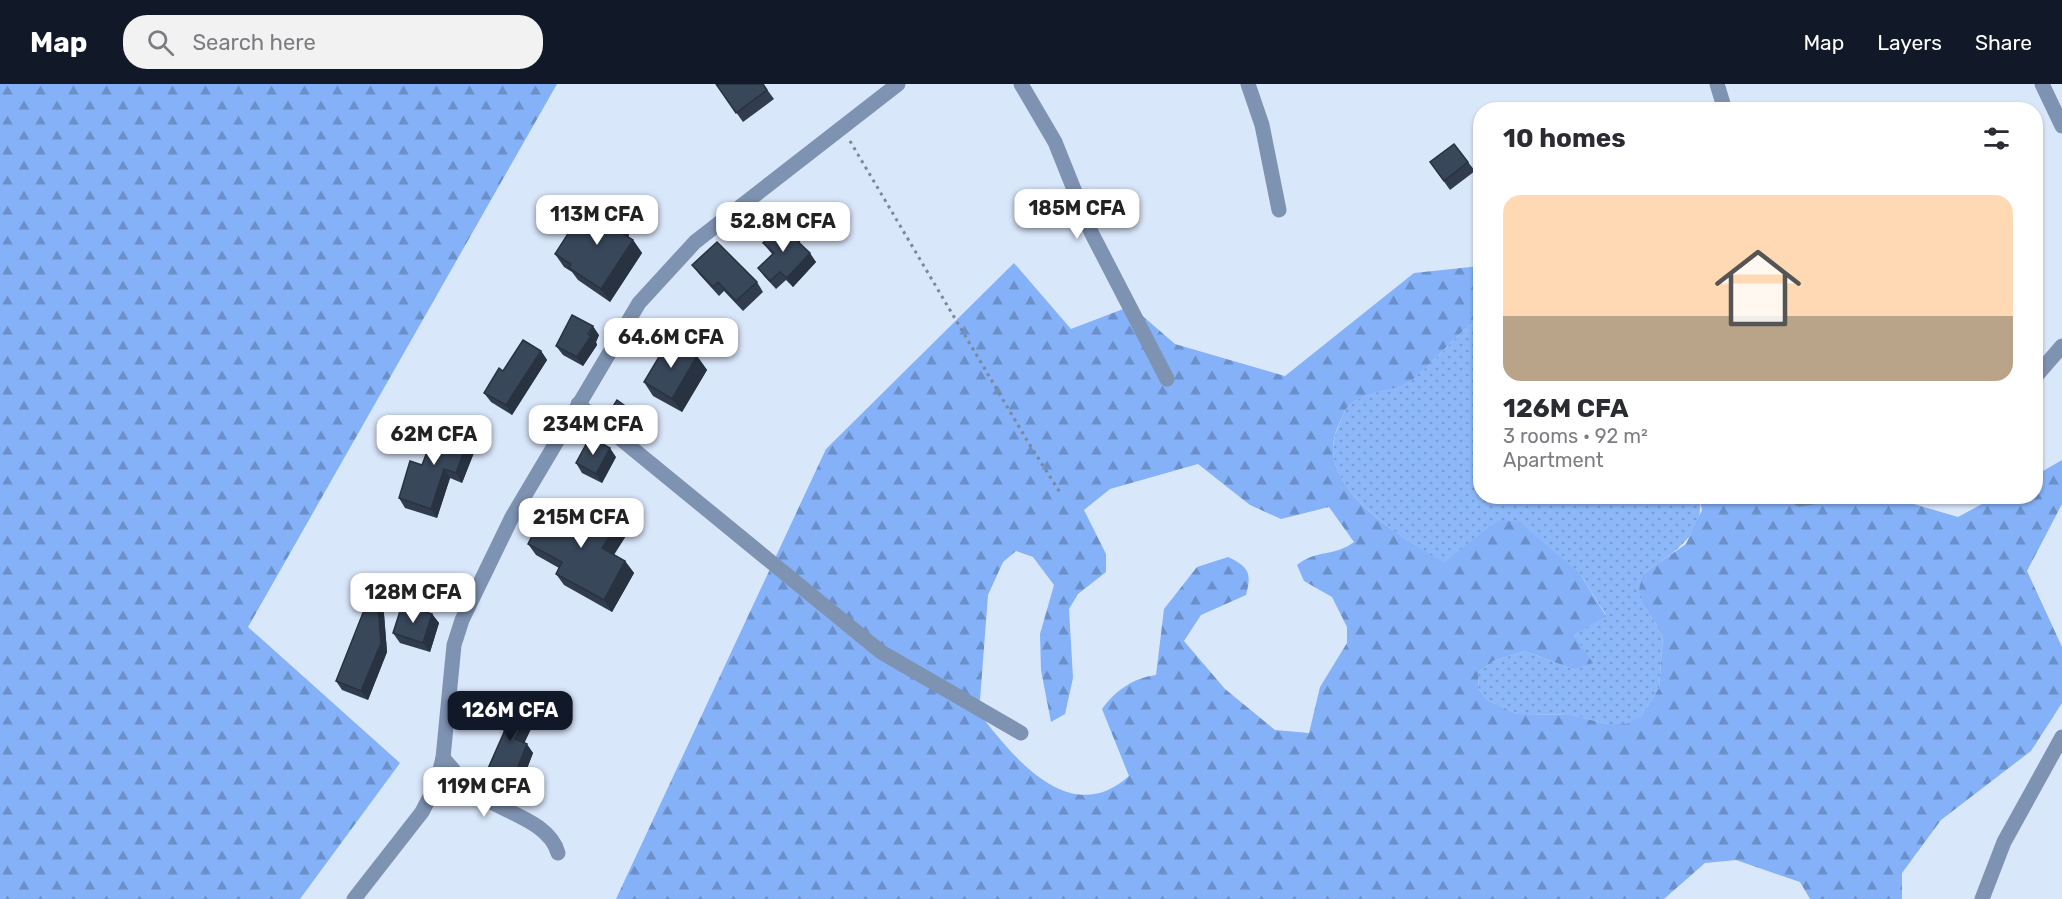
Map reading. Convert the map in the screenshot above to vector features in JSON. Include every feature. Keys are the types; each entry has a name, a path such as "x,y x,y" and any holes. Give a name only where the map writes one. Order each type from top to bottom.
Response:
{"street":[{"path":"354,899 422,812 436,785 443,758 454,645 462,620 512,517 639,303 666,270 738,207 898,84"},
{"path":"1021,84 1055,142 1091,232 1167,379"},
{"path":"1248,84 1263,125 1279,210"},
{"path":"1717,84 1723,102"},
{"path":"2042,84 2062,126"},
{"path":"2043,368 2062,346"},
{"path":"578,404 881,652 1021,733"},
{"path":"1982,899 2004,842 2062,737"},
{"path":"443,758 472,790 490,803 528,821 554,840 558,853"}],"path":[{"path":"842,127 1061,494"}],"shaded area":[{"path":"1473,323 1473,504 1700,504 1697,522 1692,533 1675,551 1643,574 1644,606 1663,635 1659,688 1641,716 1627,725 1607,724 1572,715 1518,714 1489,701 1478,689 1479,672 1493,661 1525,651 1575,670 1592,663 1574,635 1606,615 1580,574 1488,527 1444,564 1384,524 1364,507 1348,488 1337,469 1333,447 1343,414 1348,407 1365,396 1397,387 1412,379"}],"green space":[{"path":"0,84 557,84 248,627 400,763 300,899 0,899"},
{"path":"1014,263 1071,329 1131,306 1175,344 1285,376 1414,273 1473,267 1473,323 1413,379 1398,387 1365,396 1350,405 1339,424 1333,447 1337,468 1348,488 1364,507 1405,539 1444,563 1488,527 1502,520 1519,522 1580,574 1606,616 1574,635 1593,663 1575,670 1525,651 1493,661 1479,672 1478,689 1489,701 1518,714 1572,715 1607,724 1627,724 1641,716 1659,688 1663,635 1644,606 1639,590 1643,574 1686,544 1702,510 1701,504 1914,504 1958,517 1982,504 2043,504 2043,471 2062,460 2062,504 2027,571 2062,647 2062,703 2031,751 1941,820 1902,873 1902,899 1810,899 1800,882 1736,860 1705,863 1664,899 616,899 826,449","holes":["1198,464 1250,505 1281,519 1329,507 1354,542 1347,547 1312,557 1297,565 1304,581 1332,597 1347,627 1347,643 1320,687 1309,733 1275,730 1225,689 1184,641 1201,615 1246,595 1249,581 1247,572 1241,564 1228,557 1197,567 1164,609 1156,675 1125,686 1102,709 1129,776 1107,790 1086,795 1065,791 1045,781 1026,767 979,713 988,595 1003,562 1016,551 1033,557 1054,585 1040,634 1041,670 1051,722 1065,714 1073,678 1069,609 1078,594 1106,572 1106,554 1084,510 1110,489"]}],"building":[{"path":"716,84 763,84 767,90 736,113"},
{"path":"1454,144 1468,162 1444,181 1430,162"},
{"path":"613,197 627,201 617,230 633,240 601,289 569,268 571,264 555,254 571,229 574,231 585,217 596,227 601,219 605,222"},
{"path":"784,220 796,231 791,235 810,253 787,278 780,272 770,281 758,268 774,253 763,243"},
{"path":"717,242 757,282 736,301 718,282 713,287 692,265"},
{"path":"572,315 593,326 588,334 591,336 577,357 556,346"},
{"path":"523,340 541,351 506,405 484,393 499,368 503,371"},
{"path":"669,340 697,356 672,399 644,382"},
{"path":"617,400 628,408 619,422 608,414"},
{"path":"438,423 470,435 456,473 444,469 431,509 399,498 410,461 422,465"},
{"path":"590,437 610,448 596,474 576,463"},
{"path":"594,502 621,519 602,548 625,561 604,600 556,574 562,562 528,544 546,509 579,526"},
{"path":"376,580 381,643 361,691 336,681"},
{"path":"402,605 432,614 423,643 393,633"},
{"path":"509,697 531,707 515,739 527,744 512,782 486,773 509,721 500,716"}]}
